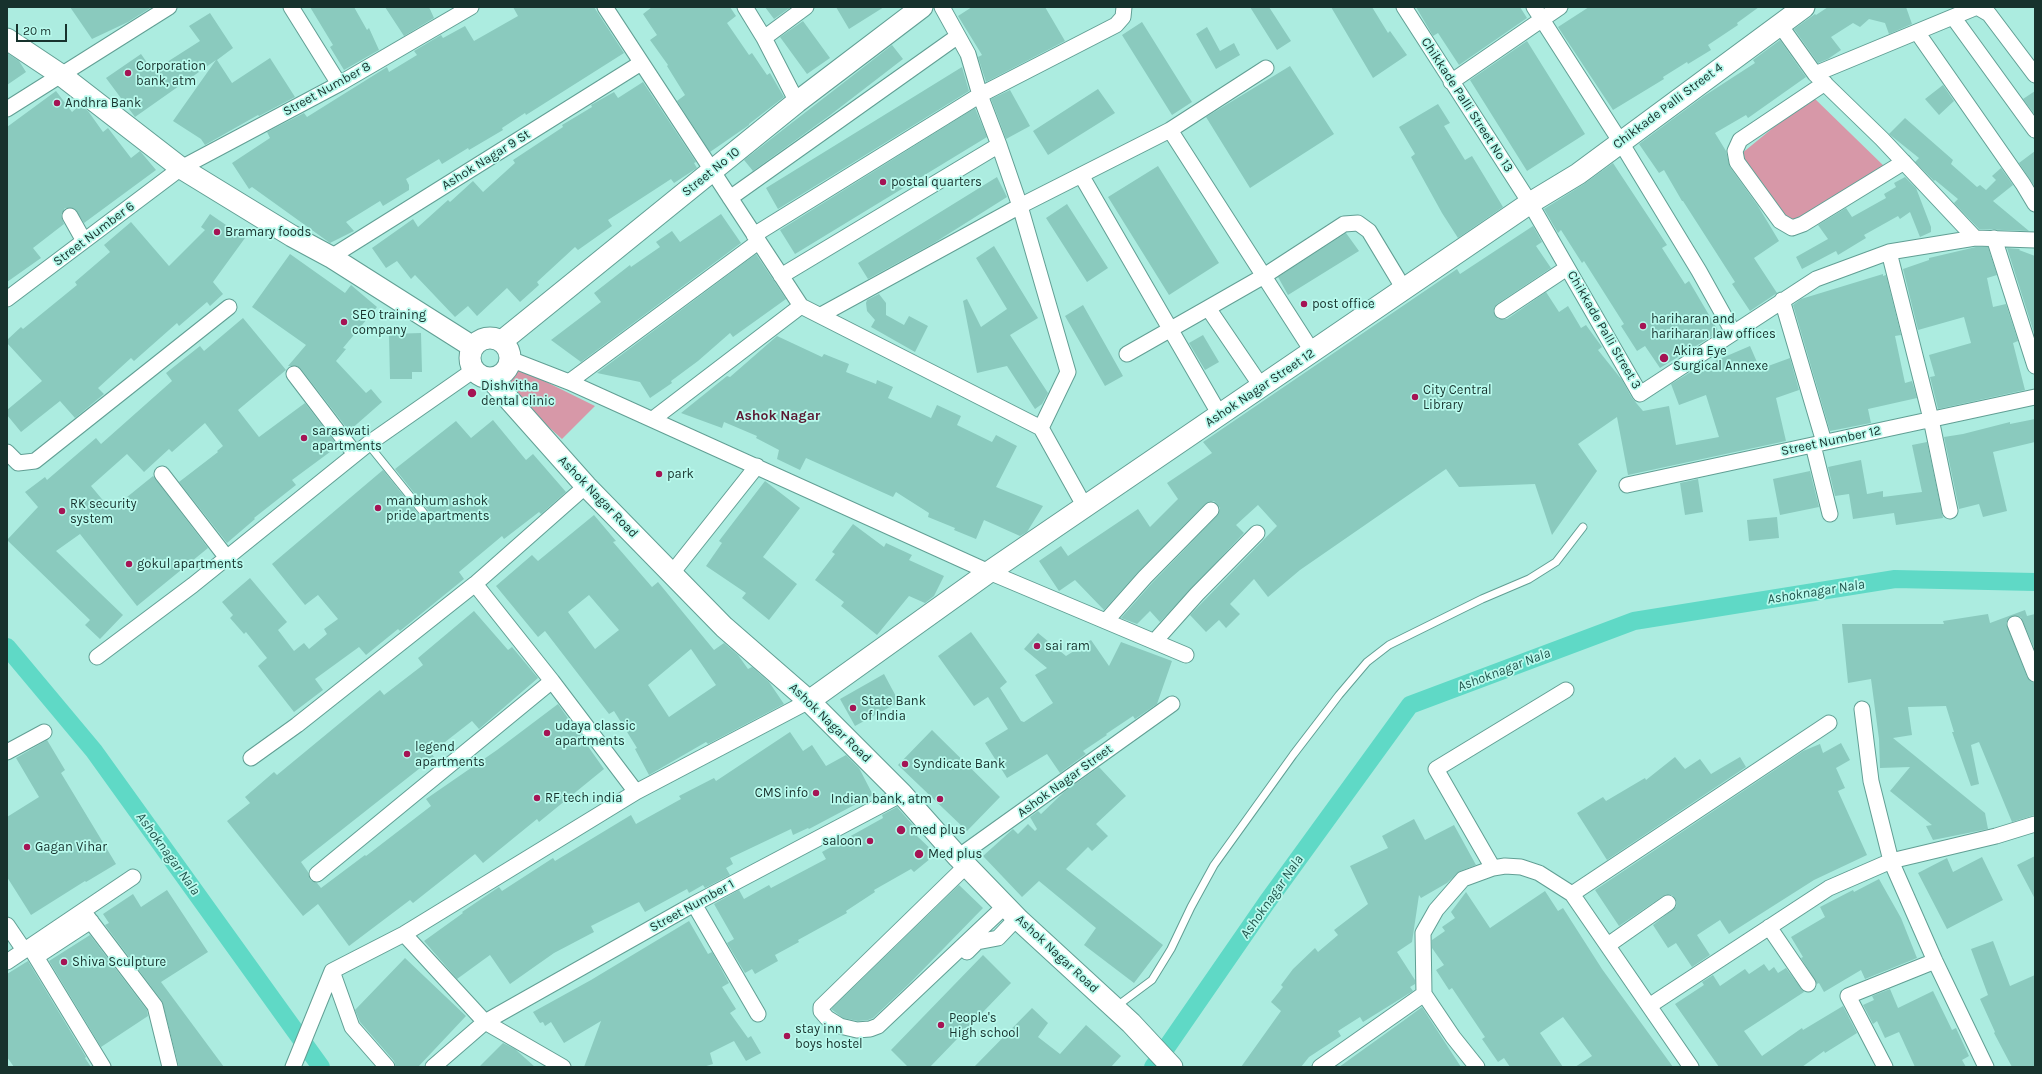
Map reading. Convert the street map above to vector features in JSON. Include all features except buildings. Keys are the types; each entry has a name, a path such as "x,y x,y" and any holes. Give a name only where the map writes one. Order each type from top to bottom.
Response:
{"street":[{"path":"7,109 169,7"},
{"path":"290,7 339,84"},
{"name":"Street Number 8","path":"181,168 339,84 471,7"},
{"path":"605,7 801,306 1041,428 1085,507"},
{"path":"745,7 764,38 797,102"},
{"path":"764,38 806,7"},
{"name":"Street No 10","path":"502,341 797,102 922,7"},
{"path":"942,7 968,54 980,95 1020,206 1068,372 1041,428"},
{"path":"569,382 756,238 980,95 1116,25 1123,16 1124,7"},
{"name":"Chikkade Palli Street No 13","path":"1404,7 1530,203"},
{"path":"1451,82 1538,13 1560,7"},
{"name":"Chikkade Palli Street 4","path":"1530,203 1578,174 1620,141 1804,7"},
{"path":"1904,162 1803,224 1792,228 1780,221 1737,162 1736,151 1740,140 1820,79 1917,32 1977,7 1984,9 2029,55 2035,75"},
{"path":"1538,13 1620,141 1699,271 1733,332"},
{"path":"1953,17 2035,130"},
{"path":"1780,25 1820,79 1904,162 1975,238"},
{"path":"1917,32 2023,184 2035,204"},
{"path":"730,198 958,36"},
{"path":"7,39 61,75 181,168 292,236 331,257 473,347"},
{"name":"Ashok Nagar 9 St","path":"331,257 641,63"},
{"path":"821,315 1020,206 1170,130 1266,68"},
{"path":"1170,130 1312,352"},
{"path":"781,276 999,145"},
{"name":"Street Number 6","path":"7,299 181,168"},
{"path":"1081,175 1220,415"},
{"name":"Chikkade Palli Street 3","path":"1530,203 1640,394 1816,278 1889,252 1975,238 2035,240"},
{"name":"Ashok Nagar Street 12","path":"809,701 989,572 1530,203"},
{"path":"70,216 84,241"},
{"path":"1127,354 1264,276 1344,224 1358,223 1369,231 1404,289"},
{"path":"1994,238 2035,366"},
{"path":"1889,252 1931,419 1950,511"},
{"path":"1502,311 1567,268"},
{"path":"1782,300 1819,444 1830,514"},
{"path":"653,419 801,306"},
{"path":"7,452 18,463 35,461 229,307"},
{"path":"1208,308 1261,386"},
{"path":"97,657 227,558 368,444 482,374 500,376 507,369 510,360 510,352 502,341 489,338 483,339 473,347 470,359 482,374"},
{"path":"510,360 569,382 989,572 1186,655"},
{"path":"294,374 355,454"},
{"name":"Ashok Nagar Road","path":"482,374 586,486 724,627 809,701 902,794 962,862 1011,912 1131,1023 1172,1067"},
{"name":"Street Number 12","path":"1628,485 2035,397"},
{"path":"672,573 757,466"},
{"path":"162,474 227,558"},
{"path":"251,758 297,725 475,584 586,486"},
{"path":"1106,621 1145,577 1211,510"},
{"path":"1155,641 1197,594 1257,533"},
{"path":"475,584 552,681 636,792"},
{"path":"2015,624 2035,674"},
{"path":"317,874 552,681"},
{"path":"1493,868 1436,769 1566,690"},
{"path":"293,1067 332,971 404,934 636,792 809,701"},
{"name":"Ashok Nagar Street","path":"1011,912 878,1026 870,1030 857,1030 840,1026 827,1018 821,1011 821,1007 962,862 1172,704"},
{"path":"1862,708 1871,781 1891,862 1935,961 1986,1067"},
{"path":"1572,894 1828,723"},
{"path":"7,752 44,732"},
{"name":"Street Number 1","path":"433,1067 485,1022 694,904 902,794"},
{"path":"1649,1006 1829,888 1891,862 1996,836 2035,824"},
{"path":"1477,1067 1453,1037 1424,994 1423,933 1436,910 1463,879 1493,868 1521,866 1539,873 1572,894 1691,1067"},
{"path":"7,962 30,951 87,916 133,877"},
{"path":"1608,945 1668,903"},
{"path":"694,904 758,1014"},
{"path":"886,1033 977,942 998,938 1011,912"},
{"path":"87,916 155,1006 170,1067"},
{"path":"7,925 30,951 103,1067"},
{"path":"1769,927 1808,984"},
{"path":"404,934 485,1022 556,1065"},
{"path":"1885,1067 1848,996 1935,961"},
{"path":"332,971 352,1027 387,1067"},
{"path":"1320,1067 1424,994"}],"lane":[{"path":"368,444 427,517"},
{"path":"1115,1008 1152,980 1172,949 1191,907 1214,865 1302,743 1367,662 1389,645 1482,598 1529,580 1556,562 1583,527"}],"shaded area":[{"path":"1812,96 1887,169 1781,227 1741,154"},
{"path":"520,369 595,406 562,439 500,383"}],"waterway":[{"name":"Ashoknagar Nala","path":"1153,1067 1267,902 1410,705 1634,621 1895,579 2035,582"},
{"name":"Ashoknagar Nala","path":"7,647 94,751 321,1067"}],"place":[{"name":"Corporation bank, atm","path":"128,73"},
{"name":"Andhra Bank","path":"57,103"},
{"name":"postal quarters","path":"883,182"},
{"name":"Bramary foods","path":"217,232"},
{"name":"post office","path":"1304,304"},
{"name":"SEO training company","path":"344,322"},
{"name":"hariharan and hariharan law offices","path":"1643,326"},
{"name":"Akira Eye Surgical Annexe","path":"1664,358"},
{"name":"Dishvitha dental clinic","path":"472,393"},
{"name":"City Central Library","path":"1415,397"},
{"name":"saraswati apartments","path":"304,438"},
{"name":"park","path":"659,474"},
{"name":"manbhum ashok pride apartments","path":"378,508"},
{"name":"RK security system","path":"62,511"},
{"name":"gokul apartments","path":"129,564"},
{"name":"sai ram","path":"1037,646"},
{"name":"State Bank of India","path":"853,708"},
{"name":"udaya classic apartments","path":"547,733"},
{"name":"legend apartments","path":"407,754"},
{"name":"Syndicate Bank","path":"905,764"},
{"name":"CMS info","path":"816,793"},
{"name":"RF tech india","path":"537,798"},
{"name":"Indian bank, atm","path":"940,799"},
{"name":"med plus","path":"901,830"},
{"name":"saloon","path":"870,841"},
{"name":"Gagan Vihar","path":"27,847"},
{"name":"Med plus","path":"919,854"},
{"name":"Shiva Sculpture","path":"64,962"},
{"name":"People's High school","path":"941,1025"},
{"name":"stay inn boys hostel","path":"787,1036"}],"district":[{"name":"Ashok Nagar","path":"778,416"}]}
